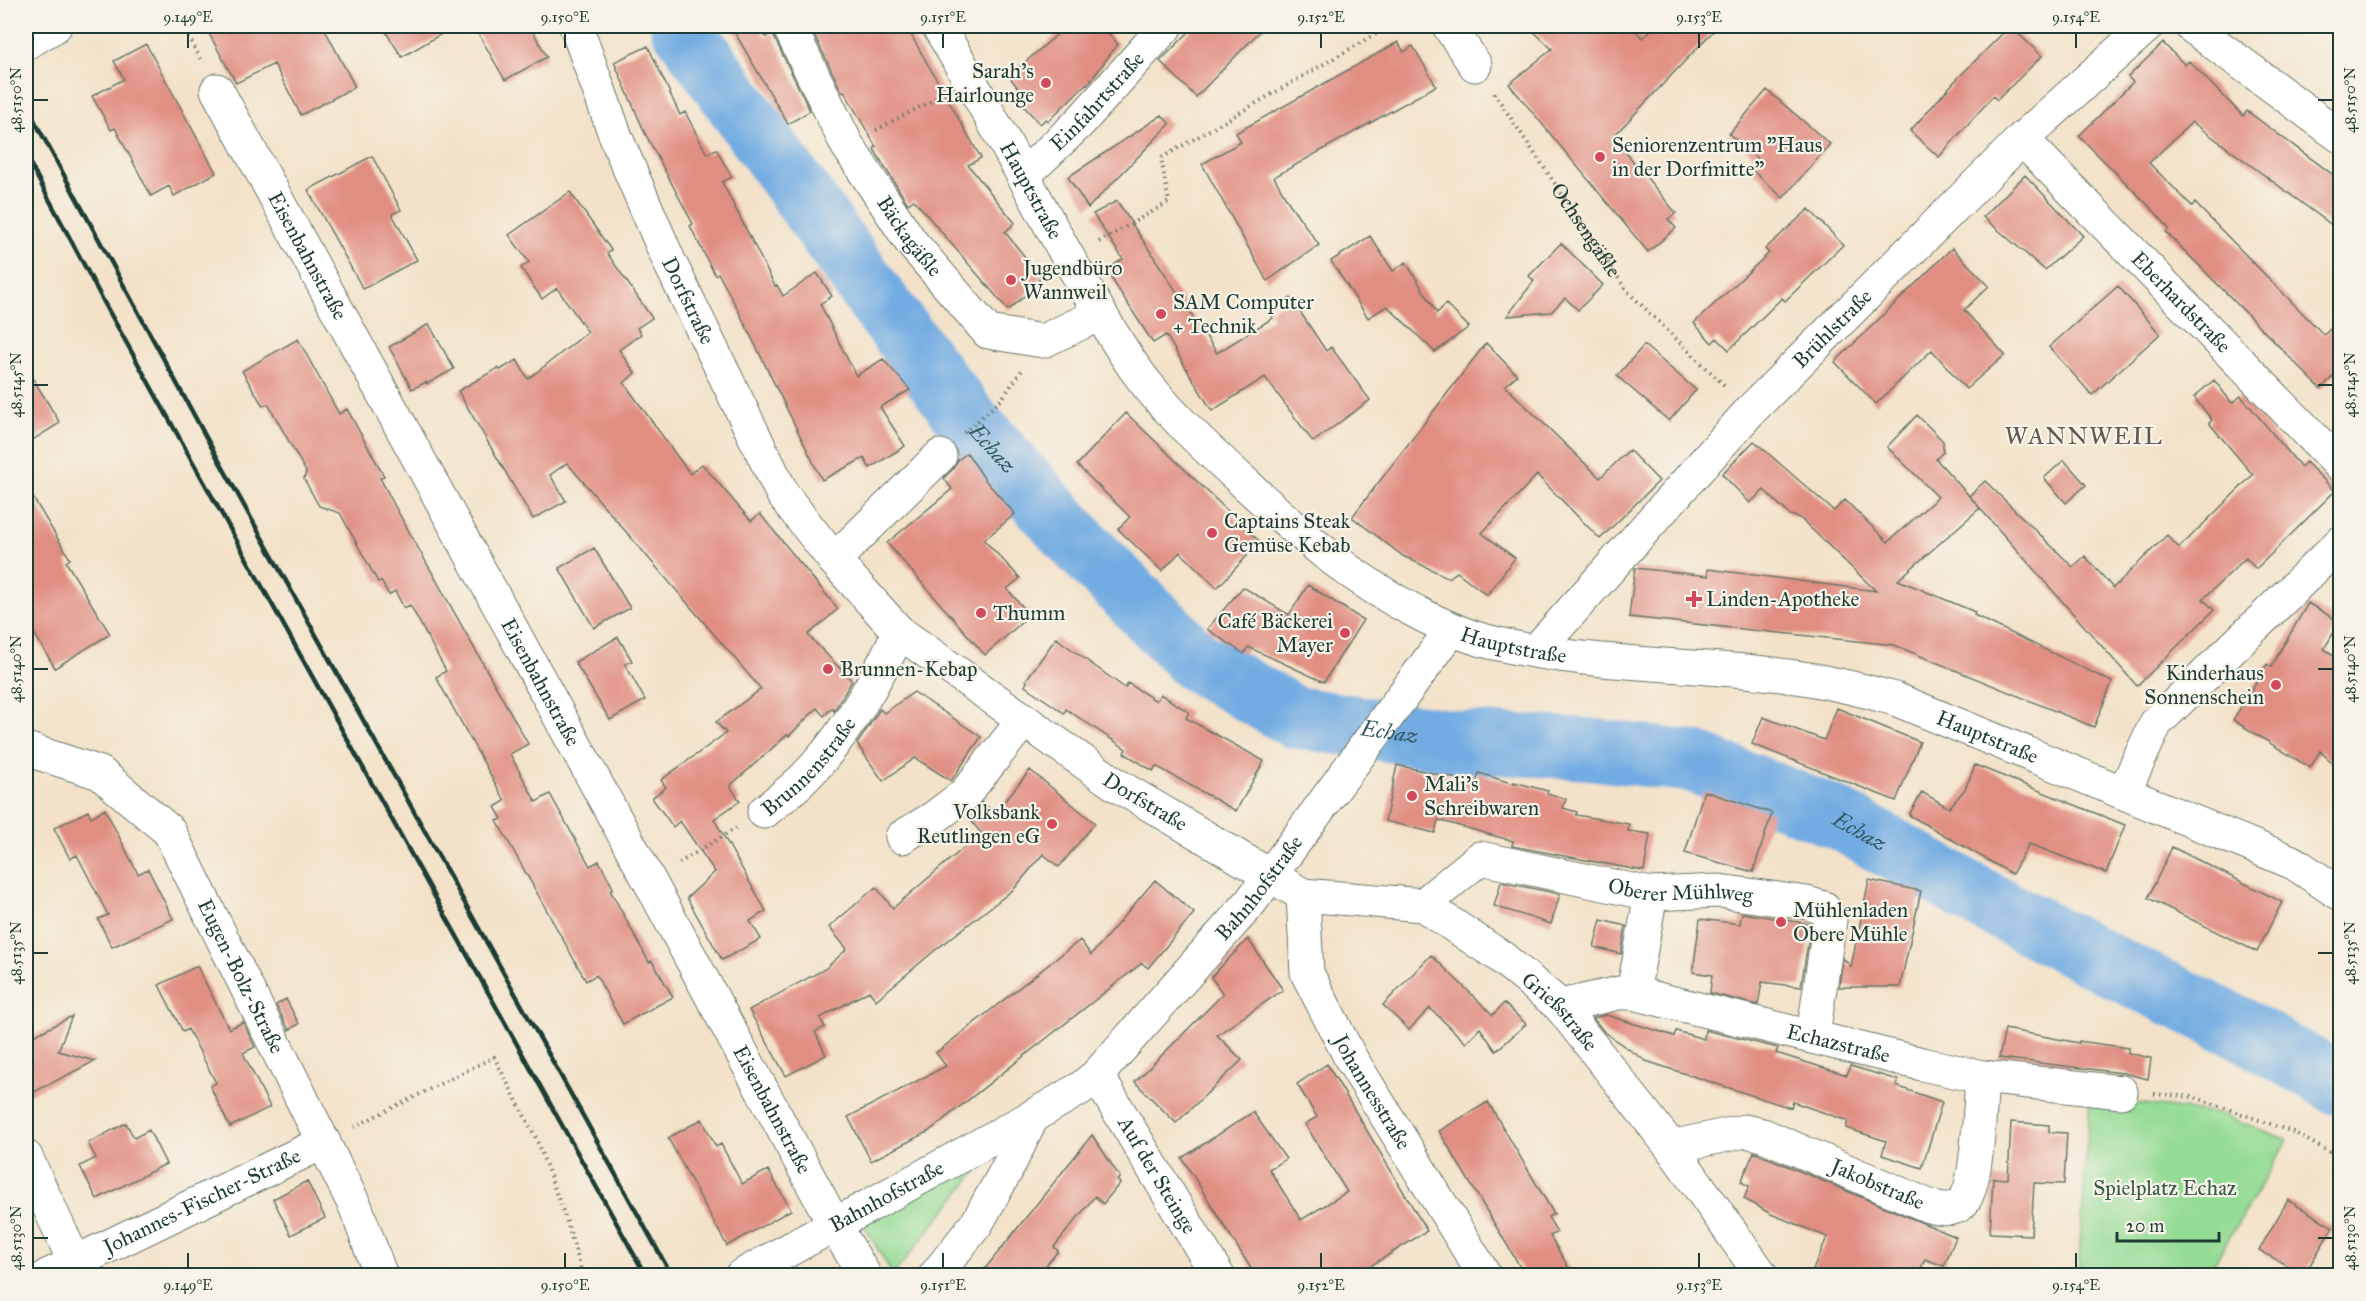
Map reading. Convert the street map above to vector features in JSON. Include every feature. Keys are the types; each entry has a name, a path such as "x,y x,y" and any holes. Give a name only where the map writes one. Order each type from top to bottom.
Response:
{"street":[{"path":"26,43 55,26"},
{"name":"Dorfstraße","path":"576,26 617,140 669,261 783,495 834,560 899,632 1115,784 1270,875"},
{"name":"Bäckagäßle","path":"789,26 847,145 911,242 988,332 1043,341 1100,314"},
{"name":"Hauptstraße","path":"938,26 1100,314 1134,368 1169,410 1283,519 1321,552 1361,581 1452,629 1492,643 1594,660 1784,676 1851,687 1895,699 2295,863 2340,894"},
{"name":"Einfahrtstraße","path":"1024,176 1079,123 1167,26"},
{"path":"1449,26 1475,65"},
{"name":"Brühlstraße","path":"1536,651 1750,411 2022,139 2147,26"},
{"path":"2191,26 2340,136"},
{"name":"Eisenbahnstraße","path":"218,90 834,1224 865,1275"},
{"name":"Eberhardstraße","path":"2022,139 2340,465"},
{"path":"834,560 940,456"},
{"path":"2124,792 2156,723 2340,543"},
{"name":"Bahnhofstraße","path":"741,1275 1034,1116 1081,1088 1096,1075 1249,904 1452,629"},
{"name":"Brunnenstraße","path":"764,812 800,782 843,731 873,684 899,632"},
{"path":"902,837 935,817 964,795 1024,720"},
{"name":"Eugen-Bolz-Straße","path":"26,749 100,773 170,831 356,1208 381,1275"},
{"name":"Oberer Mühlweg","path":"1423,905 1480,858 1651,894 1719,891 1807,903 1824,908 1830,920 1813,1036"},
{"name":"Grießstraße","path":"1270,875 1303,895 1423,905 1501,957 1560,1006 1671,1147 1762,1275"},
{"path":"1633,993 1651,894"},
{"name":"Johannesstraße","path":"1303,895 1307,973 1350,1057 1485,1275"},
{"name":"Echazstraße","path":"1560,1006 1619,993 1633,993 1982,1077 2121,1092"},
{"name":"Auf der Steinge","path":"1096,1075 1218,1275"},
{"name":"Jakobstraße","path":"1671,1147 1745,1131 1763,1135 1929,1206 1952,1208 1961,1204 1971,1185 1982,1077"},
{"path":"935,1275 977,1223 1034,1116"},
{"name":"Johannes-Fischer-Straße","path":"47,1275 79,1268 324,1142"},
{"path":"26,1157 79,1268"}],"path":[{"path":"183,26 200,57"},
{"path":"1070,259 1169,202 1161,158 1390,26"},
{"name":"Ochsengäßle","path":"1475,65 1627,291 1750,411"},
{"path":"847,145 971,81"},
{"path":"940,456 1001,399"},
{"name":"Brunnenstraße","path":"650,882 764,812"},
{"path":"324,1142 494,1057 536,1138 567,1222 583,1275"},
{"path":"2121,1092 2194,1097 2293,1132 2340,1158"}],"green space":[{"name":"Spielplatz Echaz","path":"2090,1097 2220,1114 2288,1140 2207,1275 2078,1276"},
{"path":"988,1157 893,1275 863,1224"}],"building":[{"path":"205,26 323,26 355,87 301,115 274,64 236,83"},
{"path":"382,26 455,26 402,57"},
{"path":"474,26 530,26 547,57 505,80"},
{"path":"731,26 759,26 766,37 772,33 810,111 788,124"},
{"path":"810,26 906,26 981,158 968,165 1015,223 1005,232 1041,277 1038,279 1041,282 1008,310 914,200 908,204 874,149 876,147 844,91 842,92"},
{"path":"1067,26 1101,26 1118,44 1088,84 1048,121 1046,119 1040,124 1019,101 1024,96 1009,76"},
{"path":"1195,26 1265,26 1196,97 1160,61"},
{"name":"Seniorenzentrum \"Haus in der Dorfmitte\"","path":"1528,26 1630,26 1643,38 1655,26 1718,26 1613,137 1676,213 1668,219 1676,228 1648,252 1509,84 1552,49"},
{"path":"2010,26 2042,56 1997,100 1993,96 1939,157 1910,131 1955,81"},
{"path":"1398,42 1404,52 1413,46 1436,86 1274,177 1289,203 1319,245 1267,281 1202,164 1241,142 1236,133"},
{"path":"2163,43 2185,65 2189,61 2243,116 2247,111 2340,180 2340,231 2192,122 2149,163 2192,206 2195,203 2324,335 2340,319 2340,369 2321,389 2166,232 2169,229 2156,213 2079,136 2133,82 2128,77"},
{"path":"146,44 216,173 174,196 169,186 151,196 115,128 111,130 92,96 124,79 114,61"},
{"path":"648,46 680,115 685,112 707,154 716,149 732,177 722,182 775,286 777,285 783,296 817,273 832,296 820,304 856,376 883,359 910,390 880,407 905,446 870,468 864,458 822,480 736,306 718,273 715,275 690,226 693,224 645,133 614,62"},
{"path":"1767,90 1830,144 1783,198 1752,170 1760,161 1729,134"},
{"path":"1162,115 1170,124 1088,208 1068,177"},
{"path":"372,156 401,210 392,214 417,260 363,289 308,190"},
{"path":"2025,175 2083,236 2045,270 1983,217"},
{"path":"570,192 611,250 607,253 652,318 637,328 641,334 619,350 635,373 624,383 690,474 702,464 751,521 760,514 838,609 808,635 852,681 834,711 832,708 824,716 817,708 789,736 787,735 730,786 740,801 714,819 766,911 750,921 761,939 722,960 687,898 715,872 680,821 673,827 652,798 666,787 661,780 726,733 716,722 761,689 567,463 550,475 566,501 533,519 458,391 517,360 528,379 588,332 557,288 542,299 521,268 529,262 509,235"},
{"path":"1117,201 1217,353 1273,318 1269,311 1291,298 1326,351 1331,347 1370,400 1313,442 1265,377 1212,411 1166,335 1153,343 1106,270 1123,259 1093,214"},
{"path":"1809,209 1843,245 1785,301 1782,298 1729,350 1717,338 1712,343 1694,323 1769,253 1765,249"},
{"path":"1370,236 1393,271 1406,262 1437,313 1446,304 1469,327 1435,352 1387,306 1368,318 1331,261"},
{"path":"1561,243 1603,285 1578,310 1565,298 1551,312 1507,316 1534,281 1529,276"},
{"path":"1952,248 1989,286 1964,310 2005,355 1966,389 1932,350 1876,404 1835,362"},
{"path":"2118,286 2160,334 2092,395 2049,347"},
{"path":"429,324 454,369 427,384 426,382 412,389 389,347"},
{"path":"298,339 339,414 347,409 384,476 380,478 398,512 528,744 510,754 536,802 550,794 590,866 599,861 613,888 610,890 649,962 652,961 673,997 623,1024 596,975 586,981 497,821 502,819 495,807 505,801 436,677 446,671 410,605 404,608 395,591 389,595 381,581 378,582 340,513 319,506 304,479 306,472 268,404 263,406 242,371"},
{"path":"1486,343 1517,375 1505,386 1600,478 1629,450 1659,481 1600,539 1537,475 1482,533 1515,558 1487,595 1457,572 1449,578 1403,556 1352,517"},
{"path":"1644,345 1696,390 1669,421 1617,376"},
{"path":"26,367 60,423 26,444"},
{"path":"2214,380 2232,403 2241,396 2301,467 2306,462 2335,491 2256,569 2246,558 2203,599 2214,610 2137,686 1969,496 1985,481 2073,567 2085,556 2113,588 2167,535 2179,548 2253,475 2209,423 2212,420 2194,397"},
{"path":"1126,413 1260,542 1217,588 1180,552 1162,571 1118,529 1130,517 1077,465"},
{"path":"1917,415 1943,441 1943,452 1936,459 1980,508 1898,580 1975,612 1974,615 2112,682 2094,727 1894,645 1629,617 1635,568 1708,576 1708,569 1876,591 1800,518 1790,515 1764,490 1750,503 1722,474 1754,441 1834,511 1845,500 1888,542 1938,497 1887,447"},
{"path":"967,453 986,481 1015,514 984,540 1020,578 1007,589 1030,615 985,655 887,543 952,489 944,478 958,460"},
{"path":"2064,460 2086,485 2066,503 2044,478"},
{"path":"26,486 70,559 66,562 110,634 55,668 26,620"},
{"path":"594,548 630,608 594,628 559,568"},
{"path":"1308,585 1363,620 1324,682 1248,647 1244,654 1207,629 1243,587 1289,615"},
{"name":"Kinderhaus Sonnenschein","path":"2308,603 2340,622 2324,649 2340,659 2340,770 2320,751 2310,768 2233,720 2267,664 2271,667"},
{"path":"618,637 632,661 625,664 645,700 610,720 575,662"},
{"path":"1056,638 1125,688 1128,683 1156,701 1160,694 1189,712 1186,718 1264,761 1236,811 1156,766 1153,771 1124,753 1126,749 1066,709 1064,713 1025,686 1026,680"},
{"path":"914,692 981,737 951,781 915,758 883,781 857,744 880,709 884,713"},
{"path":"1837,708 1920,742 1896,801 1752,744 1763,717 1824,740"},
{"path":"1397,765 1476,783 1479,773 1514,784 1514,782 1548,791 1547,793 1566,799 1563,808 1577,812 1576,815 1629,824 1628,831 1650,834 1644,871 1512,846 1513,841 1438,820 1435,833 1385,821"},
{"path":"1975,765 2125,825 2106,873 2029,844 2012,874 1909,815 1922,792 1949,808 1965,789"},
{"path":"1030,770 1095,823 1059,867 1043,854 1014,889 876,1000 869,991 820,1018 825,1027 815,1032 826,1055 786,1076 749,1010 825,969 847,949 829,927 876,887 893,908 981,833 967,816 982,802 995,813"},
{"path":"1704,791 1772,813 1753,872 1685,853"},
{"path":"105,809 138,874 148,869 173,919 112,947 98,919 108,915 77,855 70,859 54,828 88,811 91,817"},
{"path":"2172,847 2282,902 2257,952 2148,898"},
{"path":"1155,880 1194,913 1148,968 1142,963 929,1131 871,1161 848,1117 946,1066 936,1053 1080,940 1091,955"},
{"path":"1869,880 1921,891 1900,987 1839,987 1843,958 1851,967"},
{"path":"1501,882 1560,894 1551,924 1494,906"},
{"path":"1742,913 1811,924 1801,987 1762,982 1758,1005 1710,993 1712,975 1693,972 1700,919 1740,924"},
{"path":"1601,920 1626,926 1621,954 1594,947"},
{"path":"1248,939 1283,990 1217,1035 1242,1060 1176,1123 1135,1082 1223,994 1211,977"},
{"path":"1431,955 1493,1015 1504,1003 1526,1024 1496,1051 1480,1028 1466,1043 1430,1008 1409,1030 1383,1005"},
{"path":"197,966 229,1029 243,1022 255,1047 243,1053 270,1107 230,1127 210,1086 216,1083 188,1029 183,1032 159,985"},
{"path":"286,999 299,1024 289,1030 276,1005"},
{"path":"1606,1015 1674,1036 1676,1031 1704,1039 1705,1030 1778,1048 1776,1053 1847,1075 1850,1066 1898,1080 1896,1086 1942,1102 1922,1168 1882,1155 1886,1141 1846,1128 1848,1121 1793,1102 1791,1108 1646,1061 1605,1033 1593,1018"},
{"path":"72,1016 58,1051 95,1061 26,1096 26,1040"},
{"path":"2005,1029 2079,1043 2079,1041 2128,1048 2128,1053 2151,1058 2148,1079 2123,1073 1999,1058"},
{"path":"1327,1064 1427,1231 1356,1275 1255,1275 1182,1158 1253,1112 1286,1159 1269,1169 1301,1220 1347,1192 1305,1124 1317,1117 1297,1084"},
{"path":"1488,1102 1554,1214 1548,1217 1557,1232 1550,1236 1573,1275 1525,1275 1439,1131"},
{"path":"702,1119 716,1147 721,1144 742,1184 768,1170 791,1210 727,1246 668,1138"},
{"path":"2011,1122 2049,1125 2049,1132 2067,1133 2064,1184 2034,1183 2031,1235 1990,1233 1993,1178 2008,1179"},
{"path":"126,1123 134,1138 149,1130 166,1164 97,1199 80,1166 96,1158 88,1143"},
{"path":"1092,1135 1120,1177 1117,1180 1120,1183 1103,1204 1095,1196 1054,1247 1058,1251 1038,1275 980,1275"},
{"path":"1754,1152 1956,1237 1944,1266 1925,1259 1918,1275 1811,1275 1827,1237 1771,1214 1744,1199 1749,1186 1741,1182"},
{"path":"307,1181 325,1218 291,1235 273,1199"},
{"path":"2288,1200 2333,1227 2304,1275 2259,1250"}],"waterway":[{"name":"Echaz","path":"681,26 876,299 967,419 1083,548 1196,661 1294,717 1461,742 1589,749 1694,762 1841,820 1985,901 2244,1030 2340,1085"}],"railway":[{"path":"26,105 207,439 672,1276"},
{"path":"26,156 106,306 646,1276"}],"place":[{"name":"Sarah's Hairlounge","path":"1046,83"},
{"name":"Seniorenzentrum \"Haus in der Dorfmitte\"","path":"1600,157"},
{"name":"Jugendbüro Wannweil","path":"1011,280"},
{"name":"SAM Computer + Technik","path":"1161,314"},
{"name":"Captains Steak Gemüse Kebab","path":"1212,533"},
{"name":"Linden-Apotheke","path":"1694,599"},
{"name":"Thumm","path":"981,613"},
{"name":"Café Bäckerei Mayer","path":"1345,633"},
{"name":"Brunnen-Kebap","path":"828,669"},
{"name":"Kinderhaus Sonnenschein","path":"2276,685"},
{"name":"Mali's Schreibwaren","path":"1412,796"},
{"name":"Volksbank Reutlingen eG","path":"1052,824"},
{"name":"Mühlenladen Obere Mühle","path":"1781,922"}],"district":[{"name":"WANNWEIL","path":"2084,436"}]}
